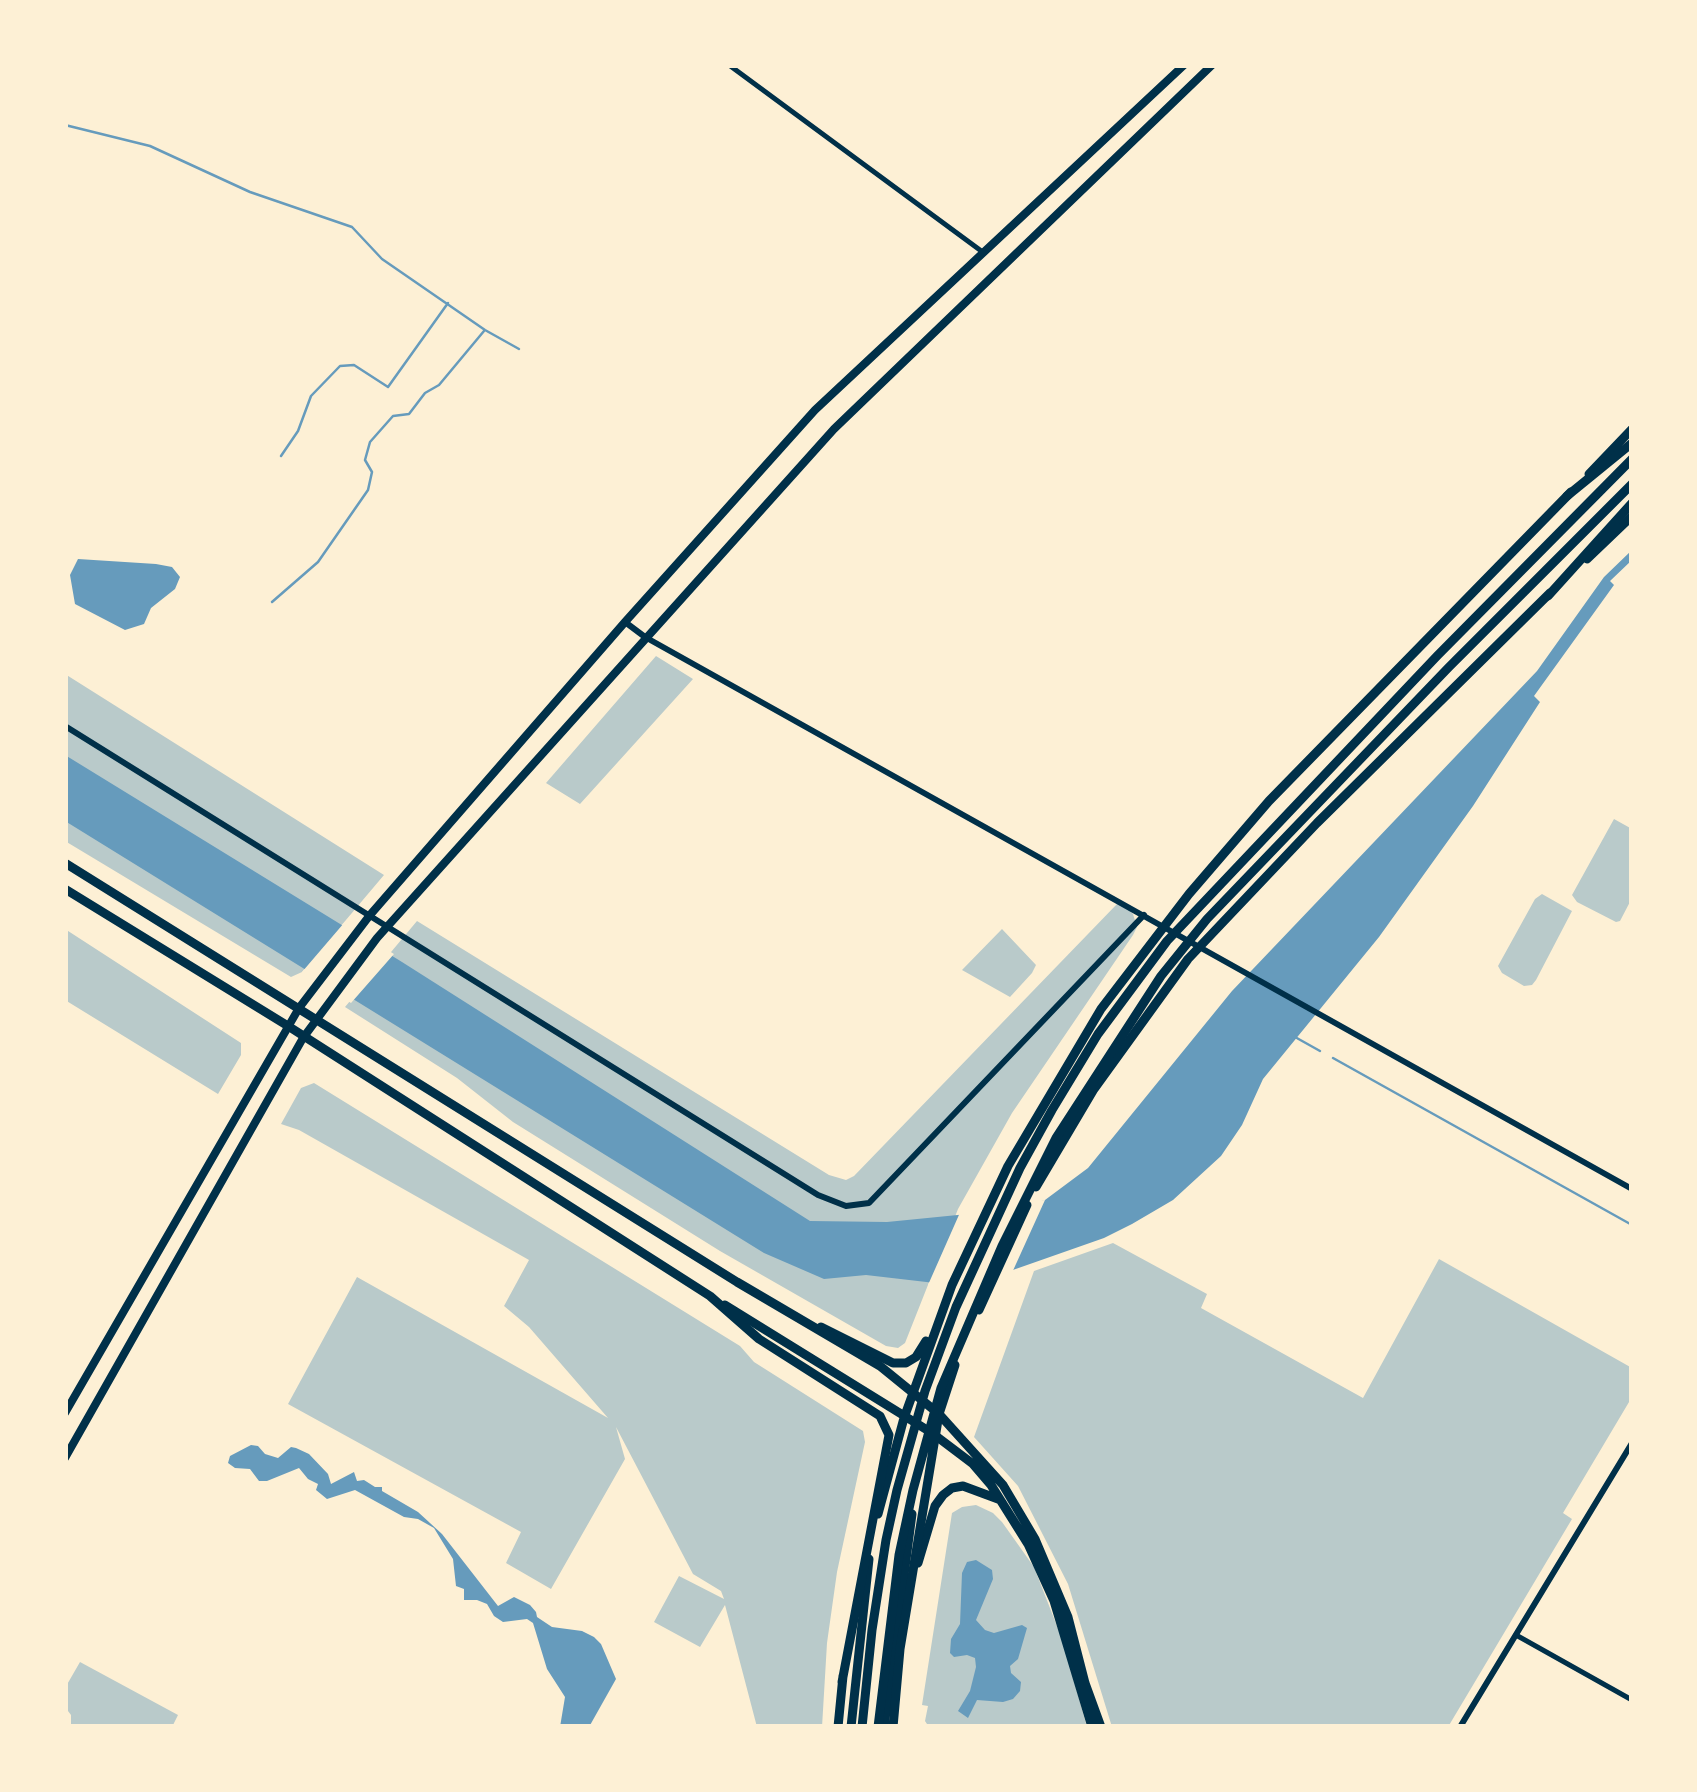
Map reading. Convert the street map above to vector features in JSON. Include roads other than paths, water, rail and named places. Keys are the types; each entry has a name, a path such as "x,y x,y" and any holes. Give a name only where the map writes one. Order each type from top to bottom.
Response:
{"main road":[{"path":"65,1413 299,1008 370,915 815,410 1184,65"},
{"path":"65,1458 303,1038 376,938 834,429 1212,65"},
{"path":"853,1624 904,1418 937,1321 989,1200 1067,1061 1129,970 1269,801 1632,430"},
{"path":"1567,496 1632,442"},
{"path":"862,1727 886,1540 925,1390 956,1307 1028,1154 1098,1034 1167,941 1437,656 1632,460"},
{"path":"881,1727 900,1555 912,1490 941,1388 1002,1246 1056,1138 1161,976 1207,919 1448,667 1632,484"},
{"path":"1548,596 1632,503"},
{"path":"894,1727 908,1599 938,1414 958,1355 1030,1198 1094,1089 1162,990 1200,947 1317,823 1632,516"},
{"path":"65,863 878,1365 914,1391 1003,1485 1035,1539 1068,1617 1101,1727"},
{"path":"65,889 934,1435 973,1464 1028,1544 1054,1601 1092,1727"},
{"path":"722,1272 893,1363 906,1363 916,1357 937,1321"},
{"path":"710,1296 760,1339 880,1416 890,1434 842,1682 838,1727"},
{"path":"881,1727 913,1506 934,1435"},
{"path":"908,1599 935,1506 943,1495 964,1486 998,1498"},
{"path":"852,1727 860,1622 880,1508"}],"street":[{"path":"730,65 984,252"},
{"path":"625,622 645,637 1632,1190"},
{"path":"65,726 818,1195 846,1206 869,1203 1144,915"},
{"path":"1460,1727 1632,1442"},
{"path":"1516,1635 1632,1700"}],"water":[{"path":"1632,550 1632,560 1610,581 1614,585 1534,696 1540,702 1473,806 1379,937 1263,1079 1242,1125 1221,1156 1173,1200 1132,1224 1010,1271 935,1283 866,1275 824,1279 764,1253 65,821 65,755 402,962 810,1221 887,1222 1008,1210 1045,1200 1088,1168 1232,991 1537,671 1604,577"},
{"path":"78,559 156,564 172,567 180,577 175,589 151,608 144,624 125,630 75,604 70,575"},
{"path":"251,1445 278,1458 291,1447 309,1454 328,1474 331,1484 354,1472 357,1481 382,1487 382,1491 418,1512 442,1534 498,1606 514,1597 530,1605 537,1617 552,1627 582,1631 594,1637 616,1679 589,1727 560,1727 565,1697 547,1669 533,1623 527,1619 503,1622 487,1604 464,1600 464,1589 456,1586 453,1559 434,1528 404,1517 355,1490 327,1499 316,1490 318,1484 299,1468 259,1481 250,1469 228,1463 230,1456"},
{"path":"976,1560 992,1570 993,1579 976,1620 994,1633 1022,1625 1027,1628 1018,1659 1010,1666 1011,1673 1021,1682 1020,1691 1003,1702 977,1700 968,1718 958,1711 970,1691 975,1658 954,1657 950,1653 951,1639 960,1624 962,1573 967,1562"}],"waterway":[{"path":"65,125 150,146 250,192 352,227 382,259 519,349"},
{"path":"281,456 298,431 311,396 340,366 354,365 388,387 448,303"},
{"path":"272,602 318,562 368,490 372,472 365,460 370,442 393,416 409,414 425,393 439,385 484,331"},
{"path":"1295,1037 1320,1051"},
{"path":"1333,1058 1632,1225"}]}
